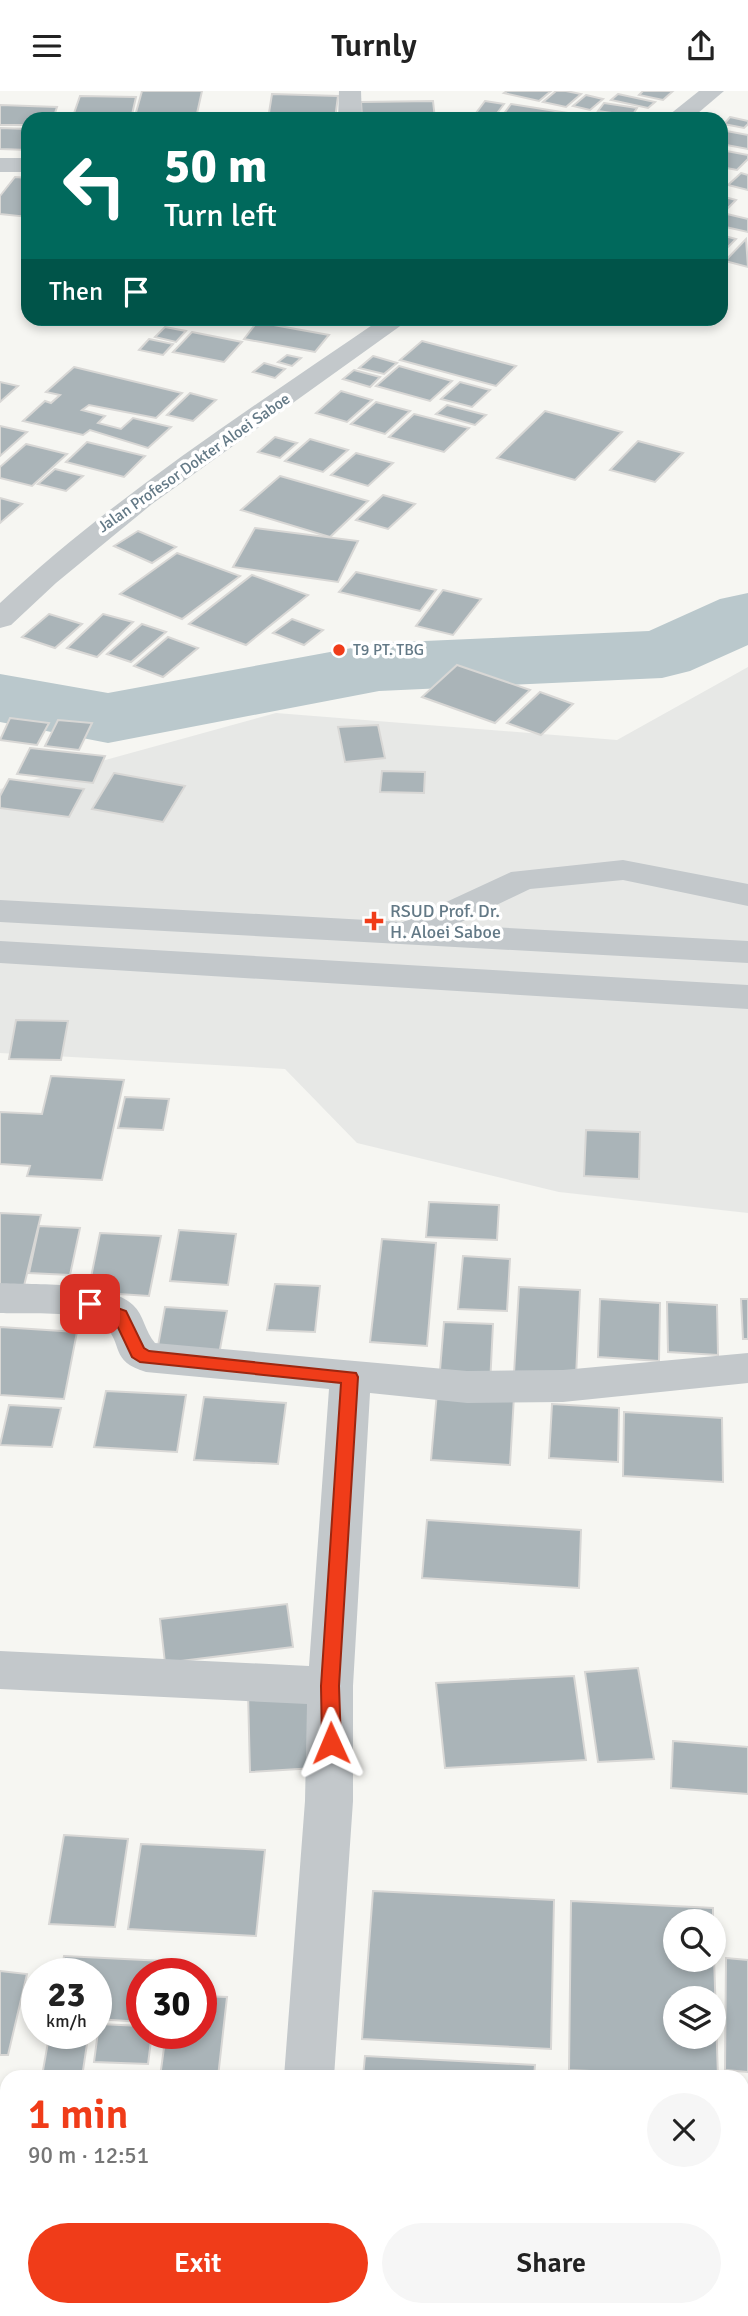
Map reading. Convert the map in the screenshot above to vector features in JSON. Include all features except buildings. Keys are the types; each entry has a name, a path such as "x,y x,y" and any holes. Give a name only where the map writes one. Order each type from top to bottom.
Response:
{"street":[{"path":"350,91 350,112"},
{"path":"685,112 713,91"},
{"path":"0,165 21,166"},
{"name":"Jalan Profesor Dokter Aloei Saboe","path":"0,619 41,579 97,532 387,326"},
{"path":"404,936 523,879 624,870 748,895"},
{"path":"0,911 404,936 748,952"},
{"path":"0,951 748,997"},
{"path":"0,1298 90,1304 109,1309 120,1315 138,1352 146,1357 350,1377 467,1387 527,1387 748,1368"},
{"path":"310,2070 329,1801 330,1686 350,1377"},
{"path":"0,1670 330,1686"}],"shaded area":[{"name":"RSUD Prof. Dr. H. Aloei Saboe","path":"748,667 748,1213 559,1192 357,1143 285,1069 0,1053 0,789 276,713 617,740"}],"waterway":[{"path":"0,698 108,718 379,667 662,654 748,616"}],"place":[{"name":"T9 PT. TBG","path":"339,650"},
{"name":"RSUD Prof. Dr. H. Aloei Saboe","path":"374,921"}],"route":[{"path":"90,1304 120,1315 138,1352 146,1357 205,1365 350,1377 330,1686 331,1743"}]}
